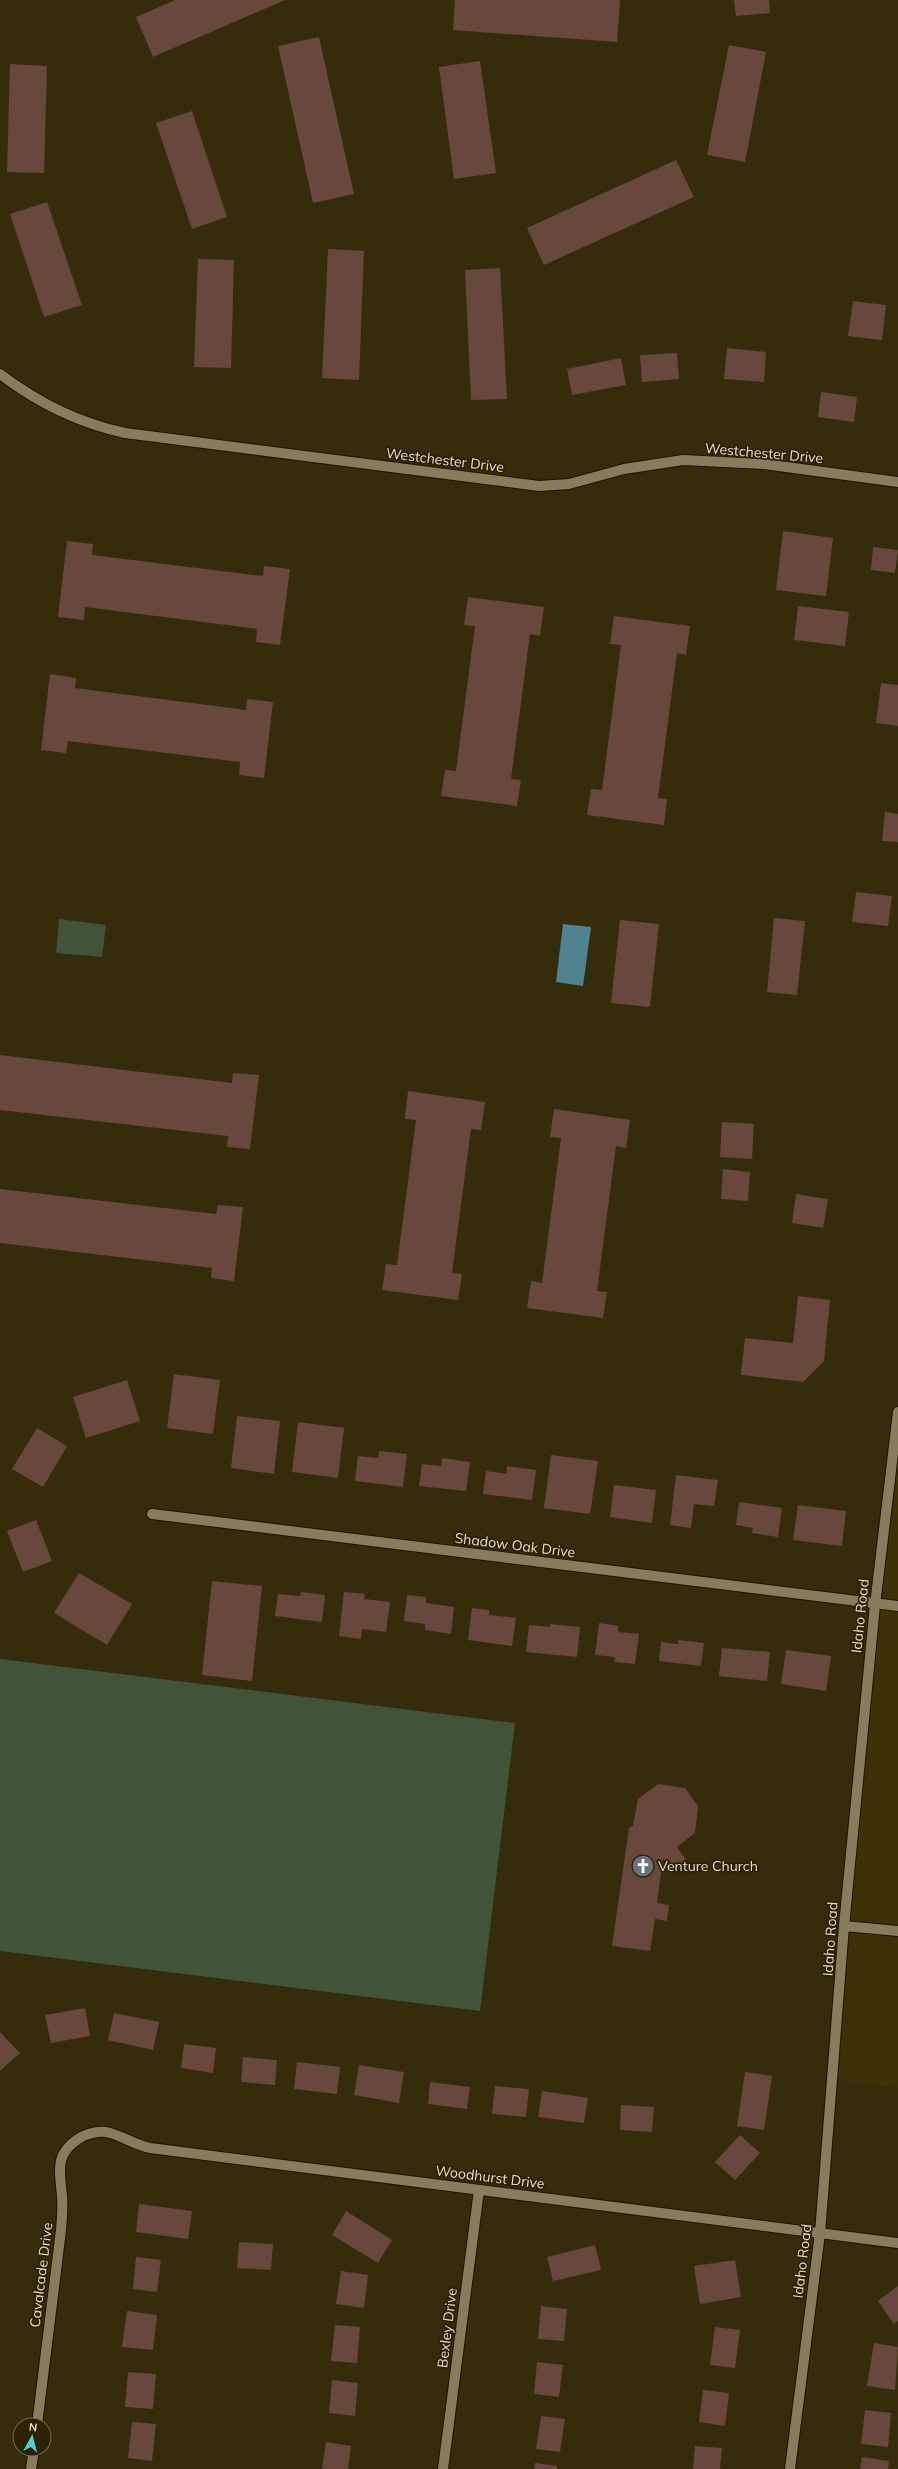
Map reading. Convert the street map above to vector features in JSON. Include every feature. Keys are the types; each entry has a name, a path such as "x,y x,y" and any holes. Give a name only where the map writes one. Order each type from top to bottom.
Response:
{"street":[{"name":"Westchester Drive","path":"0,374 47,406 83,422 125,433 532,485 568,484 624,469 683,460 764,464 898,482"},
{"name":"Idaho Road","path":"790,2469 820,2233 844,1926 875,1605 898,1412"},
{"name":"Shadow Oak Drive","path":"152,1514 875,1605 898,1606"},
{"path":"844,1926 898,1931"},
{"name":"Woodhurst Drive","path":"81,2137 97,2132 110,2133 135,2144 150,2148 898,2243"},
{"name":"Cavalcade Drive","path":"38,2417 61,2230 62,2205 58,2178 59,2165 64,2153 72,2143 81,2137"},
{"name":"Bexley Drive","path":"443,2469 479,2190"},
{"path":"31,2469 33,2457"}],"shaded area":[{"path":"898,1412 898,2088 833,2079"}],"green space":[{"path":"59,919 106,925 102,957 56,953"},
{"path":"0,1659 515,1723 480,2011 0,1951"}],"water":[{"path":"563,924 591,927 583,986 556,982"}],"building":[{"path":"175,0 285,0 153,57 136,17"},
{"path":"455,0 620,0 617,42 453,30"},
{"path":"734,0 769,0 770,13 736,16"},
{"path":"319,37 354,194 313,203 278,46"},
{"path":"729,45 766,52 745,162 707,155"},
{"path":"480,61 496,173 454,179 439,67"},
{"path":"10,64 47,66 44,173 7,172"},
{"path":"192,111 227,217 192,229 156,123"},
{"path":"676,160 694,197 544,265 527,228"},
{"path":"47,202 82,305 44,317 10,214"},
{"path":"328,249 364,251 359,380 322,378"},
{"path":"198,259 234,260 231,368 194,367"},
{"path":"500,268 507,399 471,400 465,270"},
{"path":"853,301 886,305 882,340 848,336"},
{"path":"727,348 766,352 764,382 724,379"},
{"path":"677,353 679,379 642,382 640,355"},
{"path":"621,358 626,385 572,395 567,369"},
{"path":"821,392 857,397 854,422 818,417"},
{"path":"783,531 833,538 826,596 776,590"},
{"path":"67,541 93,544 92,555 263,576 264,566 290,569 280,645 256,642 257,629 85,607 84,620 58,617"},
{"path":"873,547 898,550 895,573 871,570"},
{"path":"468,597 544,607 540,636 530,634 511,779 521,780 517,806 441,796 445,770 456,771 475,626 464,625"},
{"path":"798,606 849,612 845,646 794,640"},
{"path":"614,616 690,626 686,655 677,653 658,798 667,799 664,825 587,815 591,789 602,790 621,645 610,644"},
{"path":"50,674 76,678 75,688 246,710 247,699 273,702 264,778 239,775 240,762 68,741 66,753 41,750"},
{"path":"881,683 898,685 898,726 876,723"},
{"path":"885,812 898,814 898,842 882,841"},
{"path":"856,892 892,896 888,926 852,922"},
{"path":"774,918 805,921 797,995 767,992"},
{"path":"620,920 659,924 650,1007 611,1003"},
{"path":"0,1055 232,1083 233,1073 259,1075 250,1149 227,1147 228,1136 0,1110"},
{"path":"408,1091 485,1102 481,1130 471,1129 452,1273 462,1274 458,1300 382,1290 386,1264 397,1265 416,1120 405,1119"},
{"path":"554,1109 630,1120 626,1148 616,1146 597,1291 607,1292 603,1318 527,1308 531,1281 542,1283 561,1138 550,1137"},
{"path":"722,1122 754,1124 752,1159 720,1157"},
{"path":"723,1169 750,1172 748,1201 721,1199"},
{"path":"0,1189 216,1214 218,1205 243,1207 234,1281 211,1278 212,1268 0,1243"},
{"path":"796,1194 828,1199 823,1228 792,1223"},
{"path":"798,1296 830,1300 824,1361 803,1382 741,1375 745,1338 793,1343"},
{"path":"174,1374 220,1380 213,1434 167,1428"},
{"path":"127,1380 140,1421 86,1438 73,1397"},
{"path":"237,1416 280,1421 274,1474 231,1468"},
{"path":"298,1422 344,1428 338,1478 292,1472"},
{"path":"37,1428 67,1446 43,1487 12,1469"},
{"path":"379,1451 407,1454 403,1487 355,1481 358,1456 378,1458"},
{"path":"551,1455 598,1461 590,1514 544,1508"},
{"path":"442,1458 470,1462 466,1491 419,1486 422,1464 441,1466"},
{"path":"507,1466 536,1470 532,1500 483,1494 486,1471 506,1474"},
{"path":"676,1475 718,1480 714,1506 694,1504 691,1528 670,1525"},
{"path":"614,1485 656,1490 652,1523 610,1517"},
{"path":"739,1502 782,1508 778,1537 752,1533 753,1528 736,1525"},
{"path":"798,1505 846,1511 842,1546 793,1540"},
{"path":"36,1520 52,1561 23,1572 7,1531"},
{"path":"79,1573 132,1604 107,1645 54,1613"},
{"path":"212,1581 262,1586 252,1681 202,1675"},
{"path":"301,1592 325,1595 322,1622 275,1616 278,1594 300,1596"},
{"path":"344,1592 365,1594 364,1599 390,1602 386,1632 362,1629 361,1639 339,1636"},
{"path":"407,1595 426,1597 426,1603 454,1607 451,1634 425,1630 425,1624 404,1621"},
{"path":"472,1608 489,1610 489,1615 516,1618 512,1646 468,1640"},
{"path":"599,1623 618,1626 618,1632 639,1634 635,1664 614,1662 615,1657 595,1655"},
{"path":"550,1624 580,1627 577,1657 526,1652 529,1625 550,1627"},
{"path":"678,1640 704,1643 701,1666 659,1661 661,1642 678,1644"},
{"path":"722,1648 770,1652 767,1681 719,1676"},
{"path":"786,1650 831,1656 826,1691 781,1684"},
{"name":"Venture Church","path":"658,1784 685,1788 698,1806 695,1833 677,1847 687,1861 673,1871 663,1858 657,1903 669,1905 667,1921 655,1919 650,1951 612,1946 629,1828 633,1826 638,1799"},
{"path":"85,2008 90,2036 51,2043 45,2015"},
{"path":"114,2013 159,2022 153,2050 108,2040"},
{"path":"0,2032 20,2053 0,2071"},
{"path":"184,2044 216,2048 213,2073 181,2068"},
{"path":"243,2057 277,2060 275,2085 241,2082"},
{"path":"297,2062 340,2067 337,2094 294,2089"},
{"path":"359,2065 404,2072 399,2103 354,2095"},
{"path":"745,2072 772,2076 764,2130 737,2126"},
{"path":"430,2082 470,2087 467,2109 428,2104"},
{"path":"495,2086 529,2089 526,2117 492,2114"},
{"path":"542,2091 588,2098 584,2123 538,2117"},
{"path":"621,2105 654,2107 652,2132 620,2130"},
{"path":"740,2135 760,2153 735,2180 715,2162"},
{"path":"139,2204 192,2211 188,2239 136,2232"},
{"path":"346,2211 392,2240 378,2263 332,2235"},
{"path":"239,2242 273,2244 271,2270 237,2268"},
{"path":"595,2245 601,2270 553,2281 547,2257"},
{"path":"136,2257 161,2260 157,2292 133,2289"},
{"path":"735,2260 741,2297 700,2304 694,2266"},
{"path":"341,2271 368,2275 364,2308 336,2304"},
{"path":"898,2286 898,2321 894,2324 878,2301"},
{"path":"541,2306 567,2309 564,2341 538,2339"},
{"path":"127,2311 157,2315 153,2350 122,2347"},
{"path":"335,2325 360,2327 357,2363 331,2361"},
{"path":"715,2327 740,2330 735,2368 710,2365"},
{"path":"874,2343 898,2347 895,2390 867,2386"},
{"path":"537,2362 563,2365 559,2397 534,2394"},
{"path":"128,2372 156,2374 153,2409 125,2407"},
{"path":"332,2380 358,2383 355,2416 329,2413"},
{"path":"703,2390 729,2393 725,2426 699,2422"},
{"path":"865,2410 891,2413 888,2447 861,2444"},
{"path":"541,2416 565,2419 560,2452 536,2449"},
{"path":"132,2422 156,2424 152,2461 128,2458"},
{"path":"326,2442 351,2446 348,2469 322,2469"},
{"path":"695,2446 722,2448 720,2469 693,2469"},
{"path":"862,2457 889,2461 888,2469 860,2469"},
{"path":"535,2463 557,2466 557,2469 534,2469"}],"place":[{"name":"Venture Church","path":"643,1866"}]}
